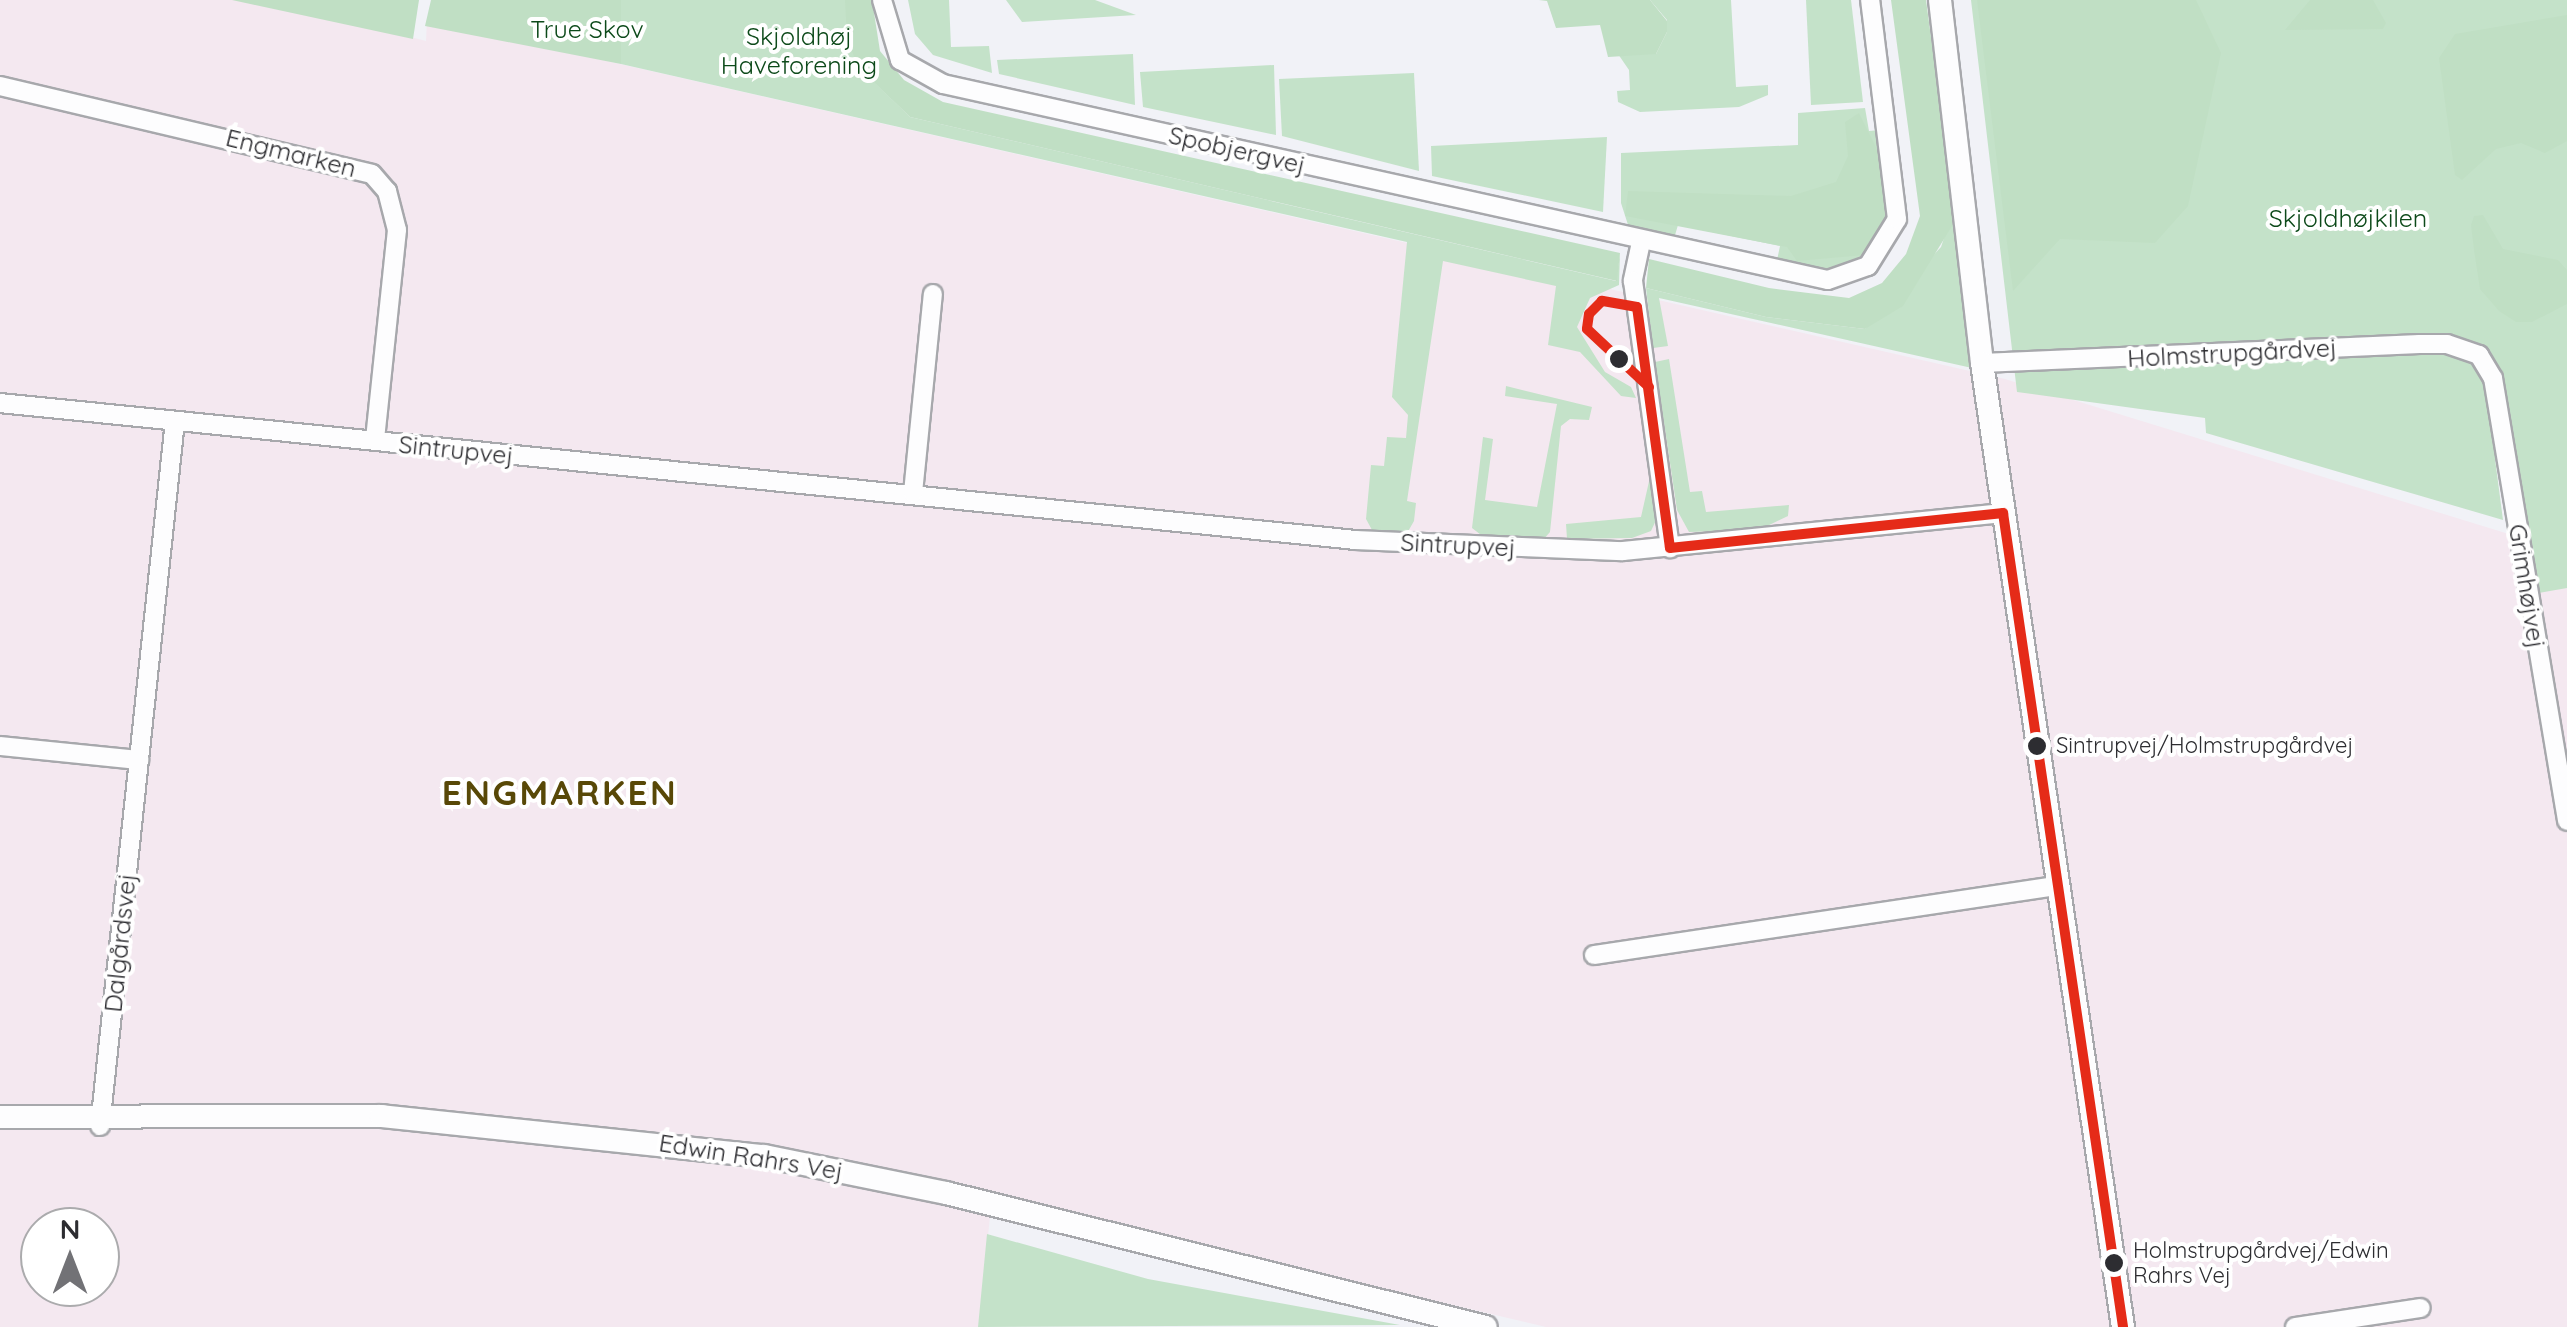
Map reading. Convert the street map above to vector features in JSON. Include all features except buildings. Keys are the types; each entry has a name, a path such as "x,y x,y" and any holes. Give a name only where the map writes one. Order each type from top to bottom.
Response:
{"street":[{"name":"Spobjergvej","path":"882,0 900,60 943,84 1641,242 1828,280 1853,275 1881,254 1897,219 1898,193 1870,0"},
{"path":"1940,0 1982,364 2123,1327"},
{"name":"Engmarken","path":"0,86 372,174 387,192 396,230 374,441"},
{"path":"1641,242 1633,280 1670,548"},
{"path":"913,494 932,294"},
{"name":"Holmstrupgårdvej","path":"1982,364 2434,344 2479,355"},
{"name":"Grimhøjvej","path":"2479,355 2493,378 2567,821"},
{"name":"Sintrupvej","path":"0,403 1355,540 1670,548 2003,513"},
{"name":"Dalgårdsvej","path":"101,1120 175,421"},
{"path":"0,746 139,760"},
{"path":"1594,955 2057,886"},
{"name":"Edwin Rahrs Vej","path":"0,1117 422,1133 693,1160 978,1214 1433,1327"},
{"name":"Edwin Rahrs Vej","path":"0,1131 101,1120 439,1120 764,1156 946,1193 1486,1327"},
{"path":"2295,1327 2422,1308"}],"shaded area":[{"path":"0,0 268,0 426,41 427,20 2005,379 2525,539 2567,561 2567,1327 1546,1327 992,1196 979,1327 0,1327"}],"green space":[{"path":"232,0 419,0 413,39"},
{"name":"True Skov","path":"431,0 621,0 621,64 425,26"},
{"name":"Skjoldhøj Haveforening","path":"621,0 864,0 870,78 910,117 1616,281 1620,253 1619,285 1590,298 1577,327 1605,372 1631,387 1636,398 1621,396 1580,352 1548,345 1556,286 1443,261 1407,501 1416,503 1414,521 1406,535 1372,530 1366,519 1371,465 1384,466 1387,437 1406,438 1408,415 1392,397 1407,242 621,64"},
{"path":"845,0 872,0 880,51 904,80 943,102 1620,253 1617,281 910,117 858,67 847,38"},
{"path":"908,0 949,0 951,47 989,46 992,73 933,55 915,34"},
{"path":"1006,0 1095,0 1136,15 1022,22"},
{"path":"1539,0 1650,0 1667,21 1667,32 1656,54 1608,57 1600,25 1556,28 1547,1"},
{"path":"1650,0 1731,0 1736,87 1768,85 1768,95 1739,107 1640,112 1618,102 1617,91 1630,90 1629,70 1618,54 1656,54 1667,32 1667,20"},
{"path":"1806,0 1851,0 1863,102 1811,105"},
{"path":"1891,0 1926,0 1954,208 1952,226 1903,306 1865,329 1766,317 1646,288 1649,259 1769,288 1849,298 1882,283 1906,254 1920,216"},
{"name":"Skjoldhøjkilen","path":"1971,0 2567,0 2567,588 2527,595 2507,460 2495,459 2503,520 2206,433 2205,418 2017,392"},
{"path":"1977,0 2196,0 2221,53 2188,206 2155,243 2060,239 2013,291"},
{"path":"2310,0 2373,0 2386,23 2383,29 2285,30"},
{"path":"2567,15 2567,141 2545,153 2521,143 2496,149 2462,180 2455,175 2439,58 2455,34"},
{"path":"1133,54 1135,105 999,74 997,60"},
{"path":"1274,65 1276,135 1143,107 1140,72"},
{"path":"1414,73 1419,171 1282,136 1279,79"},
{"path":"1865,108 1869,131 1880,130 1891,211 1881,240 1856,266 1824,274 1776,265 1780,246 1678,225 1673,242 1629,228 1621,203 1621,153 1798,145 1798,113"},
{"path":"1859,113 1879,153 1888,214 1865,255 1797,261 1787,247 1625,216 1628,191 1791,196 1836,182 1848,156 1845,122"},
{"path":"1607,137 1603,212 1432,176 1431,146"},
{"path":"1954,208 1972,368 1659,298 1668,346 1653,348 1646,288 1766,317 1865,329 1941,247"},
{"path":"2483,215 2503,249 2558,260 2567,270 2567,304 2532,322 2516,322 2499,311 2480,289 2471,225 2474,216"},
{"path":"1669,359 1690,492 1702,491 1706,512 1789,505 1788,516 1759,530 1689,532 1677,510 1655,362"},
{"path":"1506,386 1592,407 1589,420 1570,419 1561,426 1550,532 1543,540 1485,538 1472,528 1483,437 1493,439 1485,500 1537,507 1557,404 1505,396"},
{"path":"1650,477 1657,518 1651,531 1632,538 1567,539 1566,524 1641,517"},
{"path":"987,1234 1148,1279 1400,1325 978,1327"}],"transit line":[{"path":"1637,307 1602,301 1589,314 1587,329 1649,387"},
{"path":"1637,307 1670,548"},
{"path":"2003,513 2123,1327"},
{"path":"1670,548 2003,513"}],"place":[{"name":"Sintrupvej/Holmstrupgårdvej","path":"2037,746"},
{"name":"Holmstrupgårdvej/Edwin Rahrs Vej","path":"2114,1263"}],"district":[{"name":"ENGMARKEN","path":"560,792"}]}
